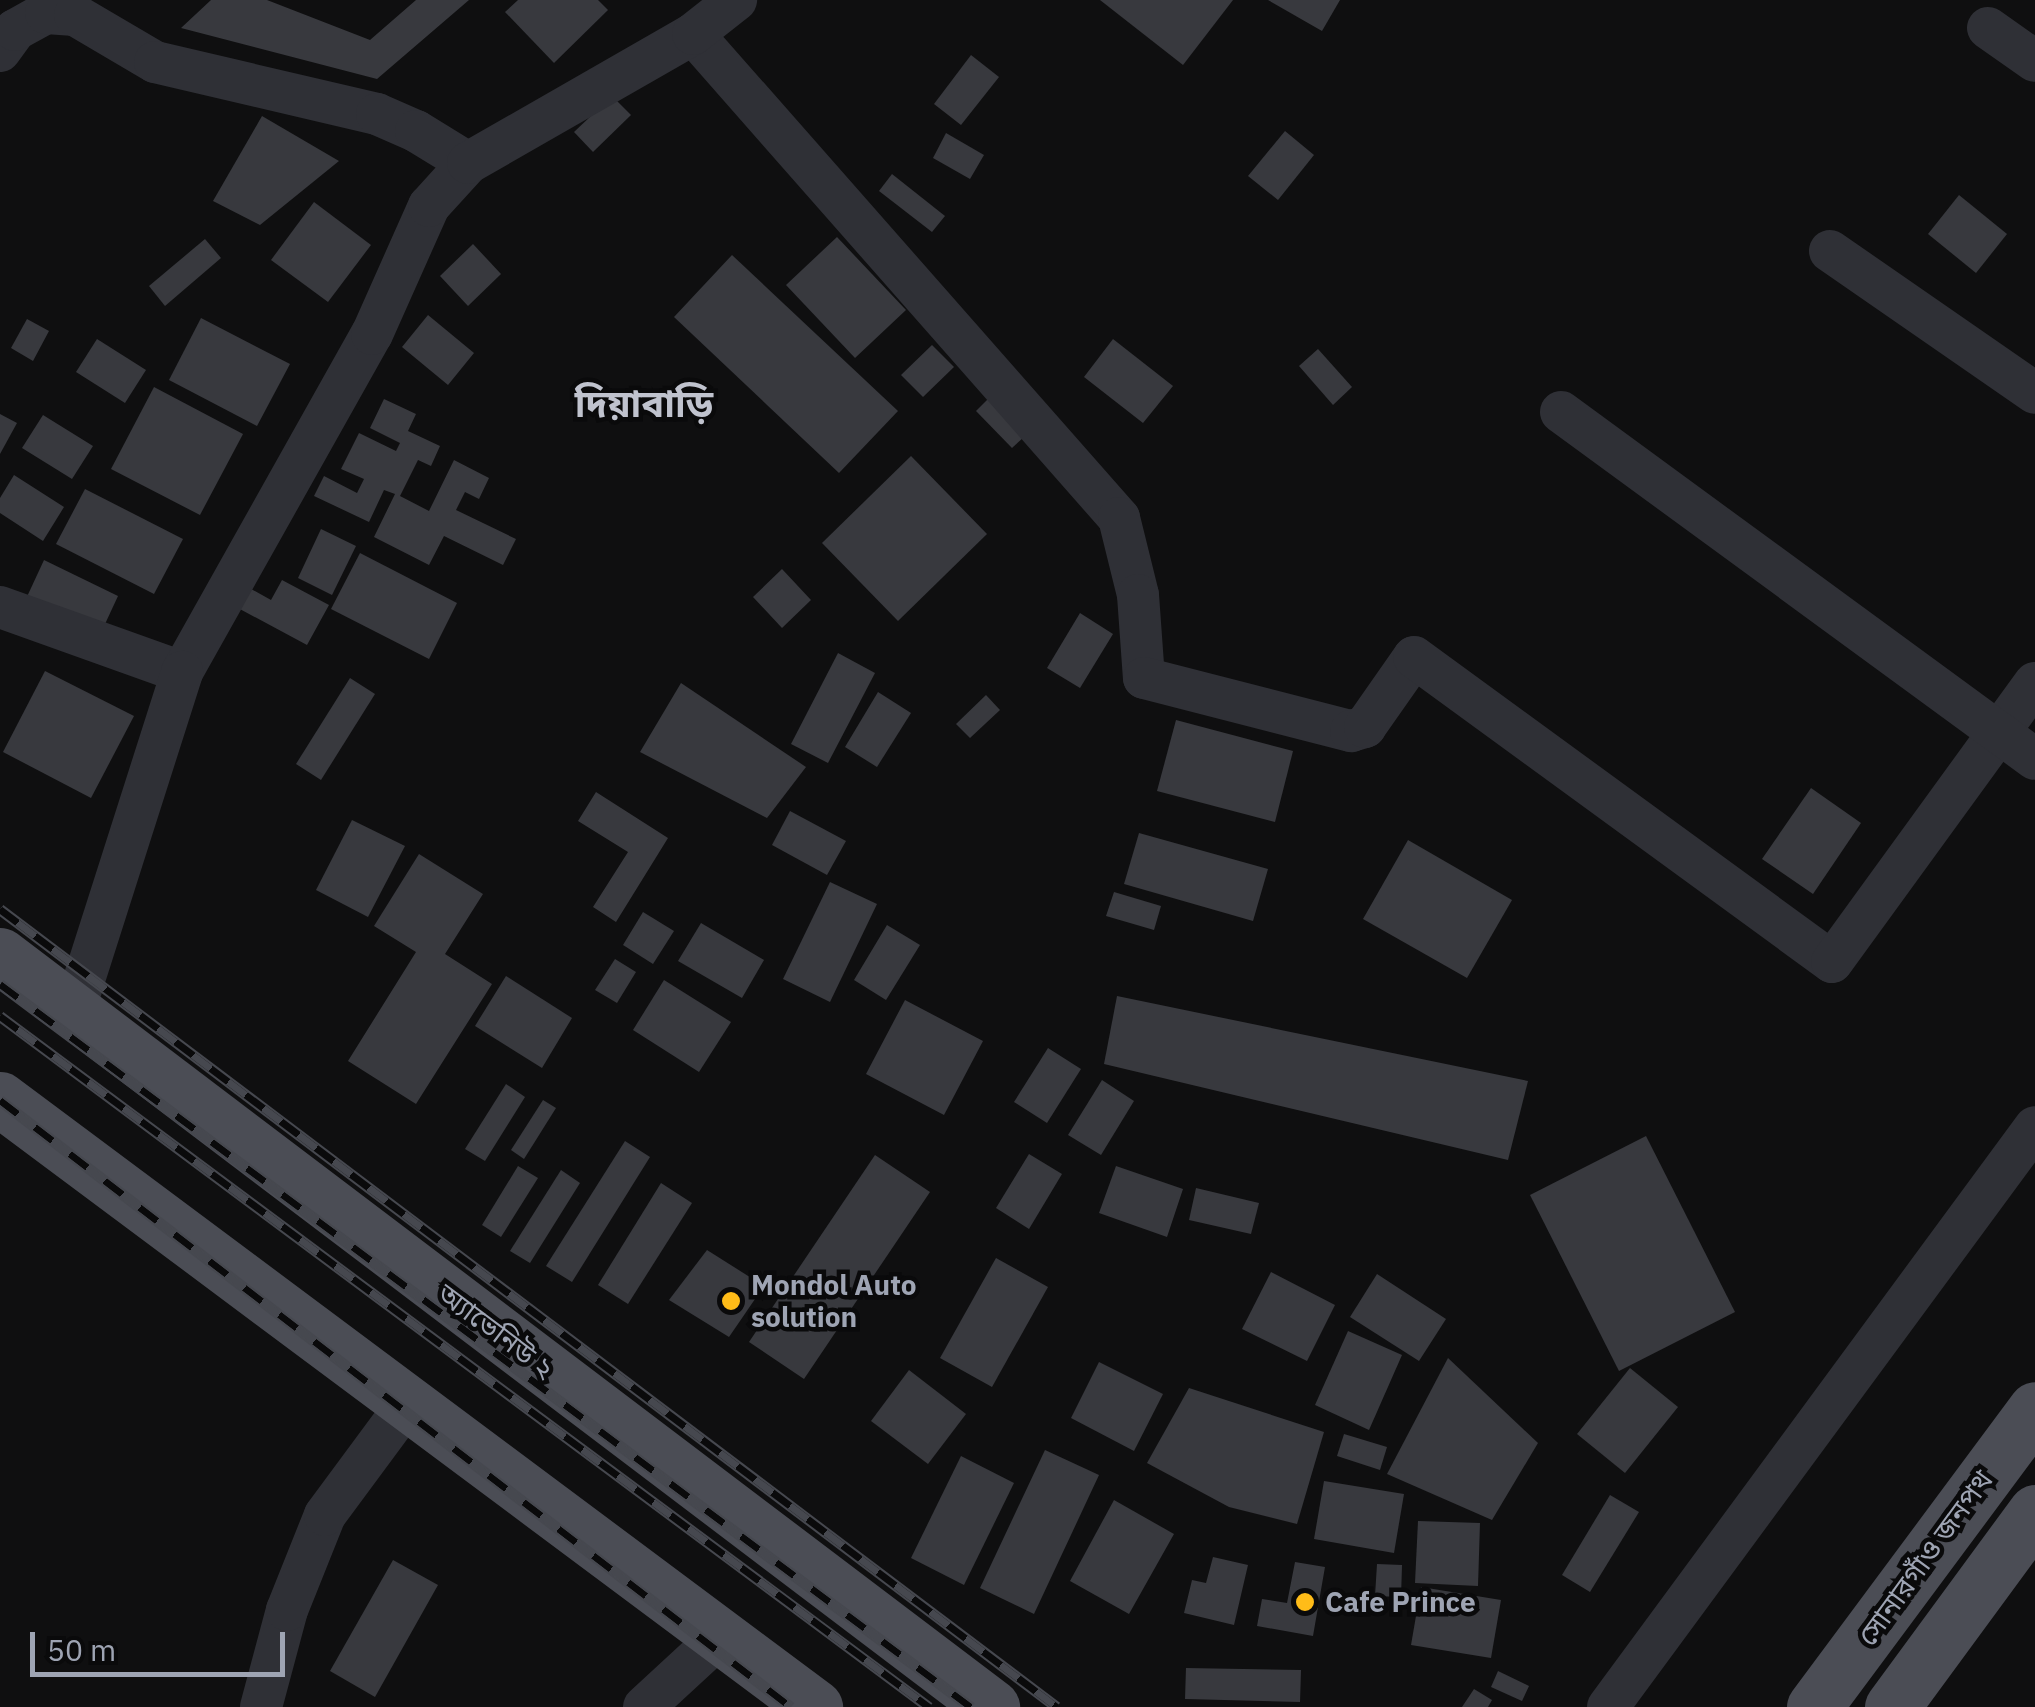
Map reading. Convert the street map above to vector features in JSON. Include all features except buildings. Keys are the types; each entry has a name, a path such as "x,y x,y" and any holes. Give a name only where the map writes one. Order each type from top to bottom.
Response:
{"main road":[{"name":"অ্যাভেনিউ ২","path":"0,955 992,1707"},
{"path":"0,1099 815,1707"},
{"name":"সোনারগাঁও জনপথ","path":"1814,1707 2035,1409"},
{"path":"1892,1707 2035,1512"}],"street":[{"path":"74,1010 182,672 372,334 428,206 468,162 694,34 736,0"},
{"path":"0,51 15,30 46,13 75,15 155,62 207,78 295,92 377,114 416,131 468,162"},
{"path":"1988,28 2035,61"},
{"path":"694,34 1119,518 1138,595 1144,678 1351,732 1365,727 1414,657 1832,962 2035,683"},
{"path":"1830,251 2035,393"},
{"path":"1561,412 2035,758"},
{"path":"0,607 182,672"},
{"path":"1608,1707 2035,1127"},
{"path":"261,1707 287,1610 325,1515 406,1404"},
{"path":"644,1707 722,1636"}],"railway":[{"path":"0,909 1057,1707"},
{"path":"0,984 971,1707"},
{"path":"0,1016 929,1707"},
{"path":"0,1100 791,1707"}],"place":[{"name":"Mondol Auto solution","path":"731,1301"},
{"name":"Cafe Prince","path":"1305,1602"}],"district":[{"name":"দিয়াবাড়ি","path":"644,403"}]}
